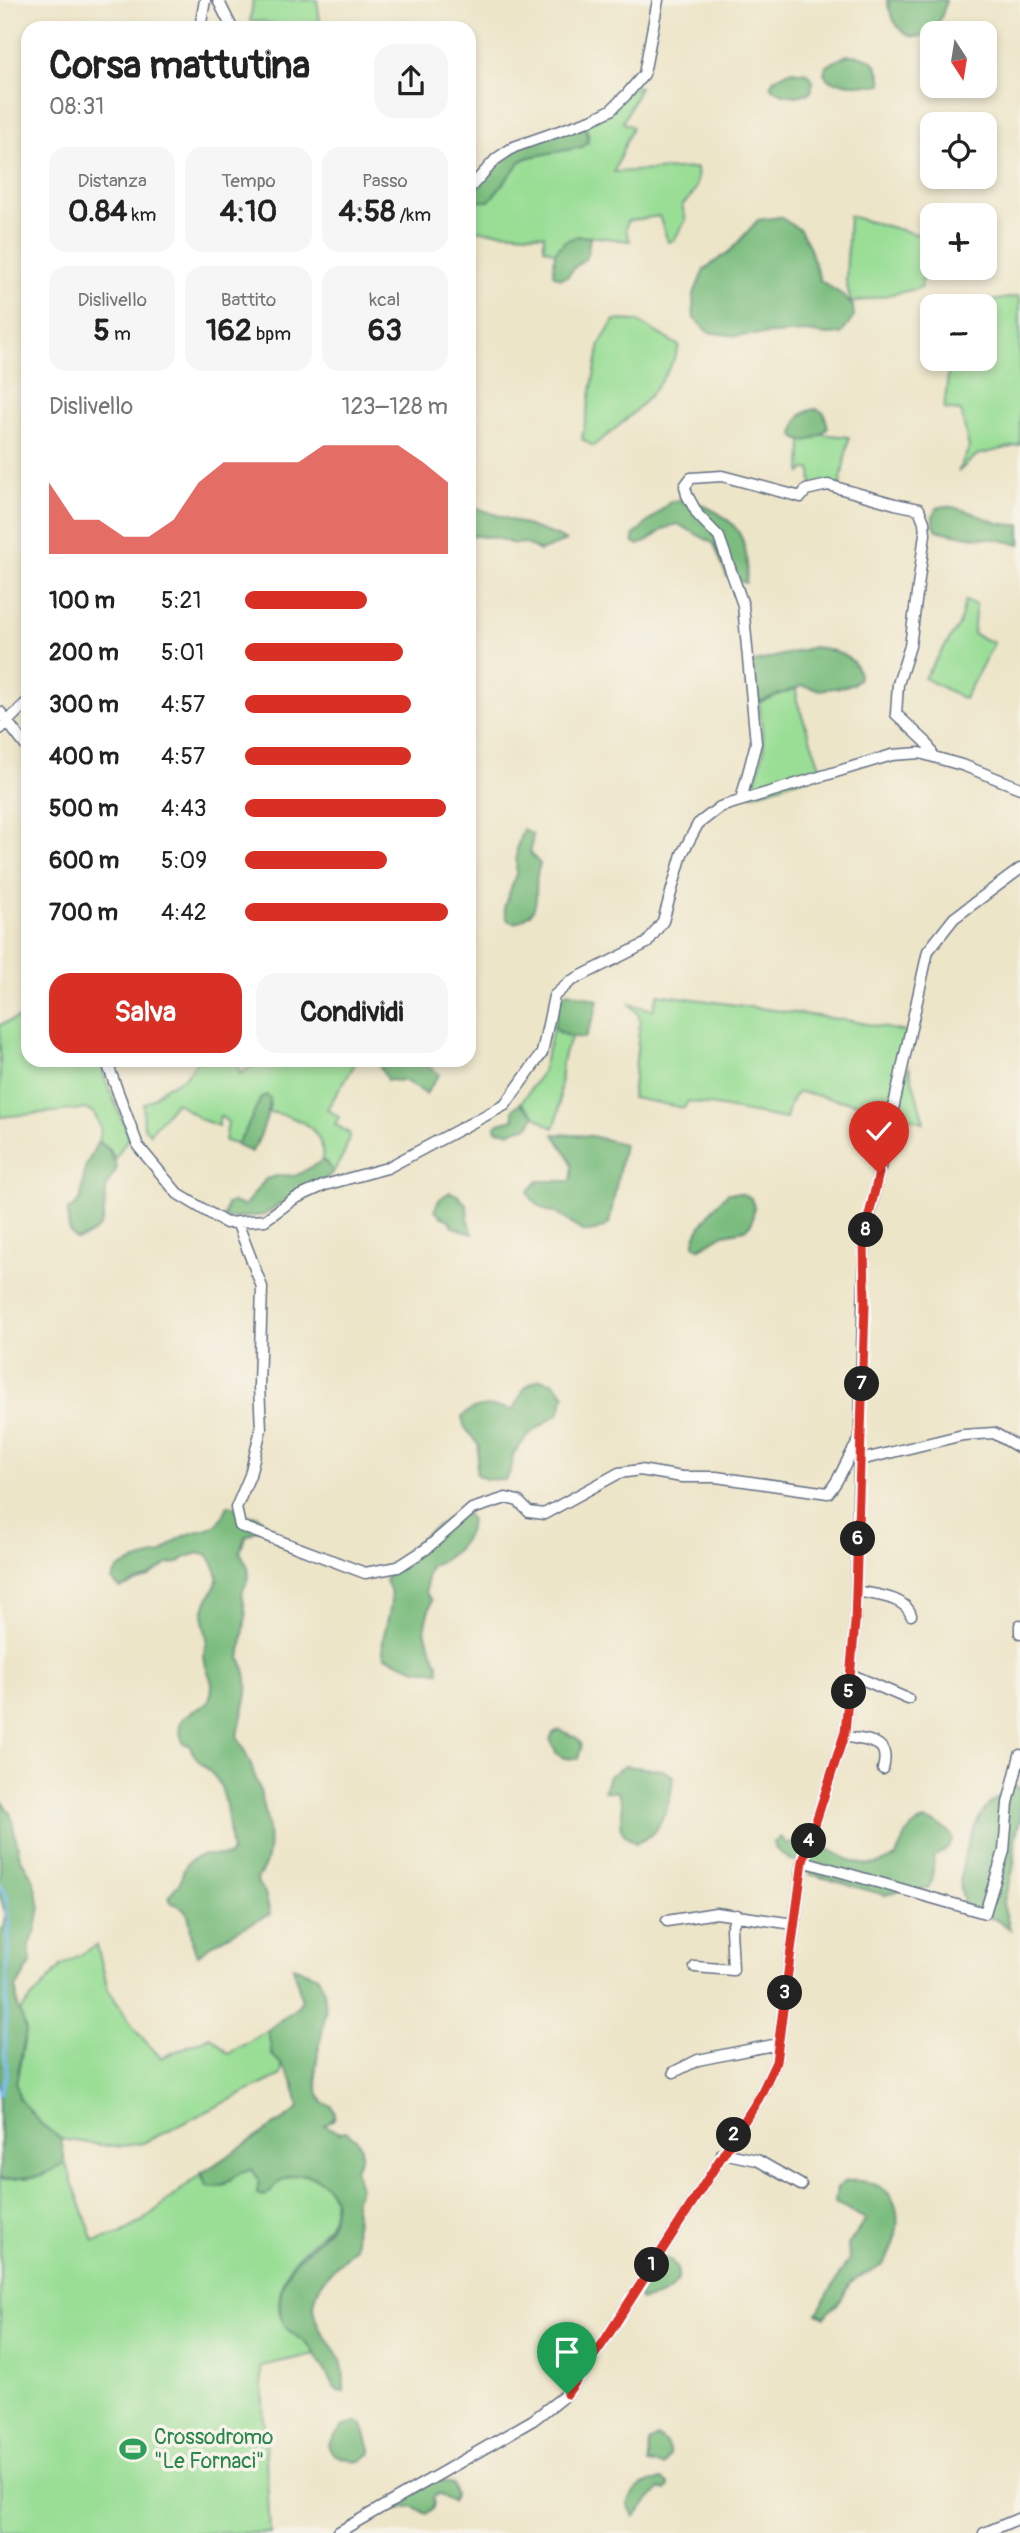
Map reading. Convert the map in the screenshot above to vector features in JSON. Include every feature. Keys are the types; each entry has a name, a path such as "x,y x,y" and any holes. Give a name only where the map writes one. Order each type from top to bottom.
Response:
{"street":[{"path":"201,21 205,0"},
{"path":"218,0 228,21"},
{"path":"476,181 496,159 514,147 591,120 611,110 644,74 658,0"},
{"path":"741,800 756,743 743,605 719,537 698,515 687,495 685,486 691,478 722,476 801,496 806,490 828,485 919,509 925,534 911,646 898,684 896,714 926,742 934,757"},
{"path":"3,726 21,708"},
{"path":"0,712 3,726 21,743"},
{"path":"109,1067 138,1146 178,1194 226,1223 265,1220 294,1199 325,1185 387,1168 505,1105 542,1053 554,996 571,981 647,943 663,920 682,855 698,824 720,807 891,755 920,753 965,766 1020,788"},
{"path":"337,2533 533,2420 567,2394 605,2340 759,2098 776,2062 803,1861 844,1736 856,1591 864,1236 928,951 954,918 1020,869"},
{"path":"237,1222 262,1287 259,1386 261,1429 250,1475 236,1508 240,1526 365,1573 398,1567 426,1549 472,1509 506,1498 518,1501 529,1512 544,1514 619,1473 640,1470 682,1476 716,1477 828,1493 838,1482 850,1451 861,1439"},
{"path":"860,1460 963,1435 995,1433 1020,1448"},
{"path":"856,1591 901,1602 911,1615"},
{"path":"1020,1625 1020,1633"},
{"path":"850,1674 908,1699"},
{"path":"844,1736 879,1744 885,1748 883,1769"},
{"path":"803,1861 985,1913 1004,1851 1008,1803 1020,1755"},
{"path":"667,1921 716,1913 794,1924"},
{"path":"695,1967 733,1970 731,1929 737,1915"},
{"path":"674,2072 698,2060 778,2044"},
{"path":"722,2153 757,2160 801,2185"},
{"path":"984,2533 1020,2518"}],"green space":[{"path":"253,0 317,0 320,21 250,21"},
{"path":"887,0 946,0 939,21 920,21 920,36 917,37 899,28"},
{"path":"847,55 862,56 872,61 879,70 882,84 830,81 824,74 826,66"},
{"path":"790,71 808,73 813,81 811,92 790,95 770,86 774,79"},
{"path":"637,86 640,87 623,122 632,127 614,172 697,168 695,189 682,205 686,220 674,240 668,242 659,216 627,221 626,230 630,241 581,238 572,240 555,252 544,248 544,235 476,230 476,201 489,201 521,161 529,157 582,147 589,136 585,125"},
{"path":"585,125 588,142 582,147 529,157 521,161 489,201 476,201 476,186 481,179 510,152 531,141"},
{"path":"849,216 920,235 921,288 851,303 846,281"},
{"path":"780,217 800,230 809,246 820,280 853,306 854,317 841,334 806,332 737,336 708,332 694,318 693,296 704,270 731,250 758,220"},
{"path":"578,236 590,237 587,257 568,276 560,278 553,274 555,252 565,241"},
{"path":"1020,296 1020,445 977,455 958,472 969,448 961,411 944,409 949,371 997,371 997,300"},
{"path":"614,320 637,321 679,346 655,390 619,426 593,446 582,439 600,344"},
{"path":"817,409 824,413 828,428 811,440 798,439 794,436 800,417 807,411"},
{"path":"822,434 849,437 840,485 812,487 811,469 805,469 801,473 802,442"},
{"path":"687,499 716,512 736,529 746,551 746,583 727,577 714,544 678,524 666,528 639,545 633,542 633,536 670,502"},
{"path":"945,506 1000,523 1020,525 1020,545 937,530 933,516 937,508"},
{"path":"476,508 566,541 540,551 524,543 514,544 476,536"},
{"path":"965,601 976,605 973,634 994,643 964,699 924,678 959,625"},
{"path":"814,647 836,652 850,659 858,670 859,678 853,684 821,690 802,686 759,702 751,663"},
{"path":"796,688 797,701 822,772 752,795 764,750 759,702"},
{"path":"523,829 533,835 530,853 540,864 535,906 525,918 514,923 507,919 504,908 516,874 517,847"},
{"path":"567,992 598,1000 585,1038 564,1034 554,1026 559,999"},
{"path":"658,994 852,1021 906,1032 890,1110 799,1092 792,1100 786,1119 688,1101 684,1108 632,1098 640,1021 630,1004 653,1010"},
{"path":"21,1017 21,1067 102,1067 129,1136 115,1159 109,1149 98,1141 101,1128 94,1113 85,1109 0,1117 0,1025"},
{"path":"554,1026 558,1032 572,1038 563,1058 559,1106 554,1128 521,1103 542,1072"},
{"path":"193,1067 238,1067 240,1074 251,1067 353,1067 327,1109 339,1117 335,1124 350,1134 344,1154 333,1172 327,1162 322,1161 322,1149 314,1132 298,1120 268,1112 270,1105 261,1098 244,1134 236,1144 225,1141 228,1122 220,1116 218,1126 200,1119 176,1102 150,1133 144,1127 143,1104 187,1075"},
{"path":"380,1067 429,1067 439,1074 426,1094 405,1081 387,1080"},
{"path":"909,1067 924,1123 897,1113"},
{"path":"266,1095 270,1098 270,1104 258,1141 251,1152 236,1144 244,1134 261,1098"},
{"path":"523,1101 521,1104 535,1115 529,1126 509,1132 496,1130 495,1127 499,1123 514,1119 513,1109"},
{"path":"554,1134 591,1136 624,1144 609,1224 600,1229 587,1232 581,1230 558,1213 542,1208 529,1195 528,1192 538,1181 571,1181 571,1160"},
{"path":"98,1141 109,1150 117,1167 107,1186 100,1225 96,1231 77,1240 69,1230 68,1209 81,1199 85,1168"},
{"path":"322,1161 326,1162 333,1172 326,1179 292,1195 264,1215 228,1219 224,1216 227,1204 233,1202 244,1206 266,1179 280,1175 295,1176"},
{"path":"450,1192 467,1205 468,1221 473,1234 453,1227 449,1220 435,1211 436,1205"},
{"path":"728,1193 740,1193 751,1198 754,1207 752,1222 745,1230 724,1234 700,1248 694,1245 701,1226"},
{"path":"540,1379 554,1383 565,1395 559,1413 530,1434 513,1454 511,1471 505,1480 486,1479 477,1475 479,1446 464,1426 462,1417 479,1407 512,1410 524,1389"},
{"path":"228,1505 234,1506 241,1516 257,1515 264,1522 264,1526 245,1537 240,1552 248,1567 249,1577 242,1592 246,1615 240,1659 245,1668 247,1687 237,1736 259,1787 268,1828 265,1864 257,1878 265,1893 270,1914 219,1940 198,1955 186,1911 172,1903 169,1898 179,1884 185,1867 194,1858 205,1855 228,1856 232,1852 221,1787 189,1745 184,1744 180,1727 184,1717 208,1703 211,1694 212,1683 204,1656 207,1640 203,1619 204,1608 215,1587 217,1574 207,1554 200,1553 186,1557 178,1563 168,1564 149,1577 120,1588 112,1581 120,1568 161,1554 188,1534 213,1527"},
{"path":"466,1513 471,1520 467,1535 458,1548 431,1565 427,1574 426,1593 432,1600 425,1628 439,1672 416,1669 384,1656 384,1637 391,1598 385,1580 400,1557 424,1535 449,1518"},
{"path":"560,1730 577,1738 582,1745 578,1759 564,1758 557,1754 550,1739 554,1732"},
{"path":"624,1766 663,1770 673,1776 670,1796 659,1825 645,1839 635,1843 622,1831 621,1801 617,1792 604,1791 609,1776"},
{"path":"1010,1784 1020,1788 1020,1819 1015,1838 1014,1866 1003,1904 1010,1929 997,1920 971,1912 964,1903 961,1875 968,1844 980,1816"},
{"path":"0,1800 10,1812 20,1857 32,1876 40,1906 36,1929 29,1946 31,1963 16,1988 17,2003 26,2031 16,2083 19,2098 41,2124 61,2139 65,2162 41,2175 0,2180 0,1938 6,1914 0,1897"},
{"path":"925,1821 942,1827 953,1840 948,1848 934,1857 932,1881 928,1889 885,1895 810,1874 799,1862 790,1860 776,1849 773,1843 781,1837 787,1844 810,1843 859,1863 873,1865 896,1857 910,1830"},
{"path":"97,1945 108,1989 136,2031 161,2058 211,2036 228,2054 268,2030 272,2055 280,2063 281,2075 143,2143 115,2147 61,2139 41,2124 19,2098 16,2083 26,2031 20,2011 61,1966"},
{"path":"293,1967 318,1976 324,1992 324,2019 316,2075 323,2103 332,2106 335,2113 334,2119 325,2125 339,2133 346,2131 361,2147 361,2156 355,2169 360,2188 356,2199 355,2247 324,2279 314,2307 318,2324 342,2363 344,2392 334,2387 312,2350 288,2329 280,2307 282,2288 292,2266 320,2238 332,2221 335,2210 330,2191 317,2178 297,2175 283,2179 263,2196 257,2194 259,2179 251,2169 218,2187 206,2185 202,2173 299,2109 291,2079 272,2055 268,2030 302,2000"},
{"name":"Crossodromo \"Le Fornaci\"","path":"65,2162 94,2241 120,2234 140,2223 202,2173 203,2180 223,2186 242,2170 251,2169 259,2179 257,2194 297,2174 314,2176 329,2188 333,2198 332,2218 321,2234 289,2267 279,2304 287,2327 315,2354 261,2366 270,2533 0,2533 0,2180 42,2176"},
{"path":"846,2181 878,2186 888,2193 894,2203 897,2228 884,2263 851,2282 842,2299 825,2317 817,2313 849,2259 848,2245 866,2219 835,2203 837,2188"},
{"path":"661,2257 675,2265 678,2280 662,2295 641,2300 638,2296"},
{"path":"356,2422 362,2425 371,2452 363,2460 355,2462 336,2455 328,2445 342,2427"},
{"path":"657,2437 664,2441 670,2455 664,2466 649,2463 649,2442"},
{"path":"437,2479 453,2484 455,2496 452,2502 438,2493 433,2498 432,2510 426,2514 412,2506 395,2510 395,2505"},
{"path":"663,2480 669,2485 666,2491 660,2489 634,2517 628,2504 637,2489 646,2483"}],"waterway":[{"path":"0,1884 5,1894 9,1928 5,2049 7,2075 0,2094"}],"place":[{"name":"Crossodromo \"Le Fornaci\"","path":"133,2449"}],"route":[{"path":"567,2394 605,2340 759,2098 776,2062 803,1861 845,1732 855,1623 865,1305 864,1236 879,1173"}]}
